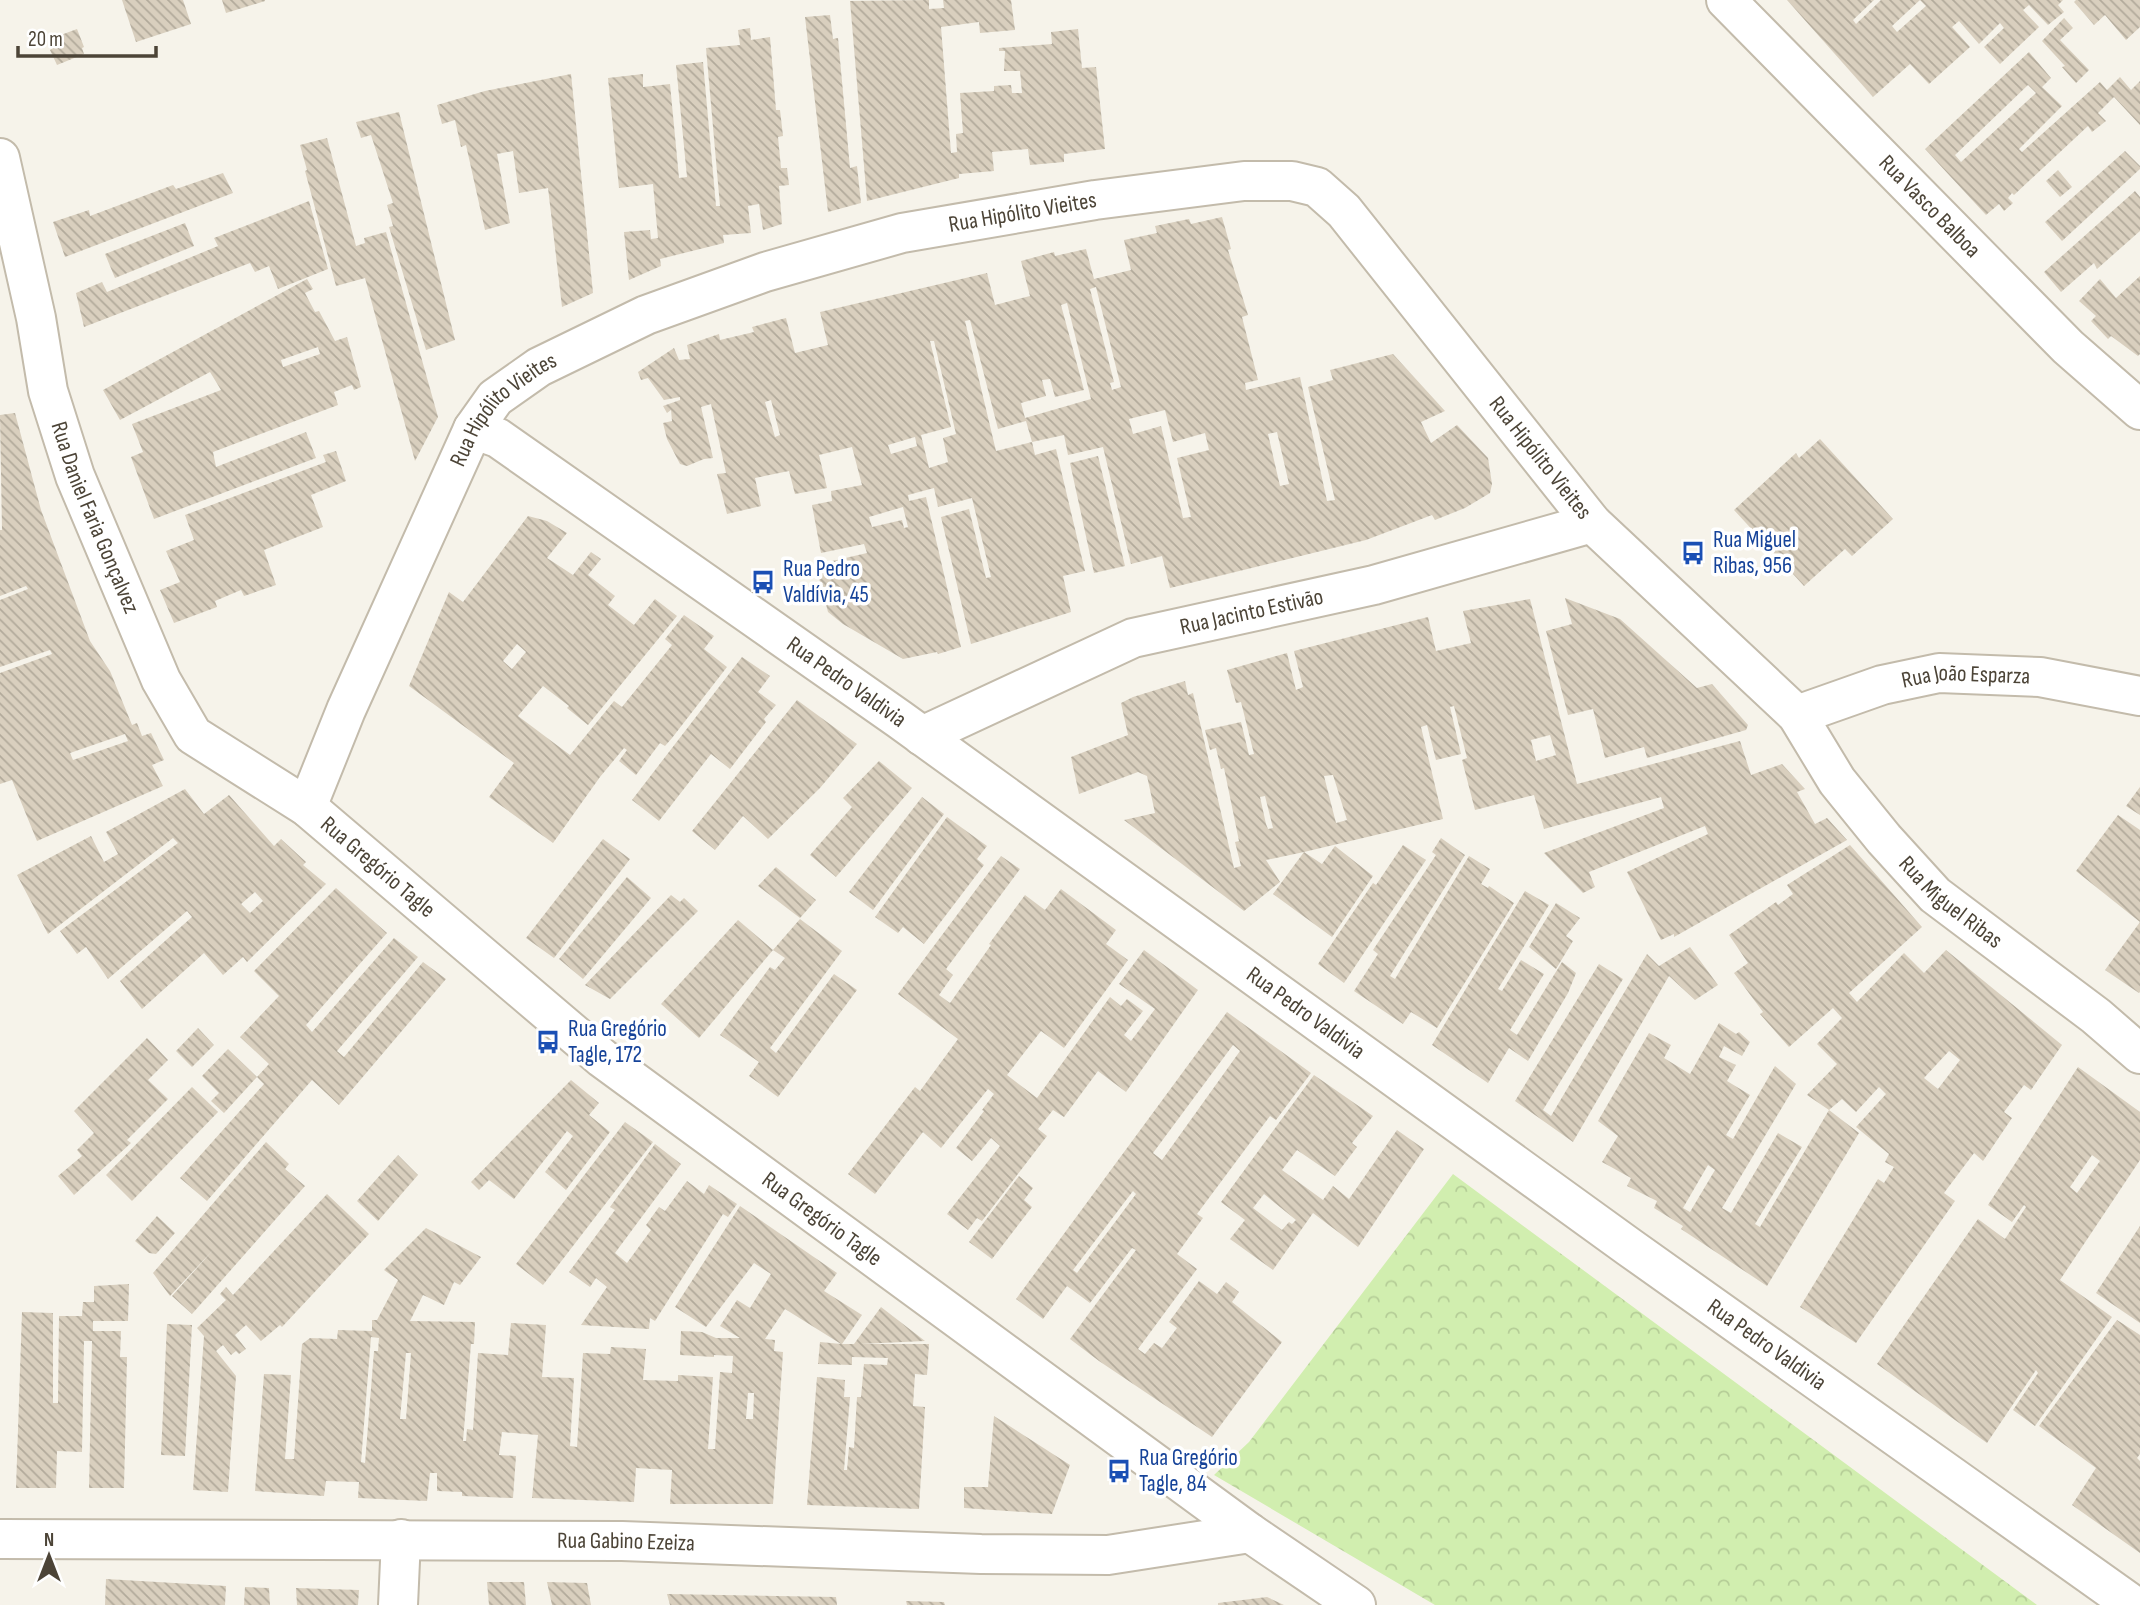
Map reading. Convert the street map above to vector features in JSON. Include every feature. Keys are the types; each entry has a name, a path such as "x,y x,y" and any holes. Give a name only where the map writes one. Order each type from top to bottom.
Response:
{"street":[{"name":"Rua Vasco Balboa","path":"1726,0 2068,347 2140,410"},
{"name":"Rua Daniel Faria Gonçalvez","path":"0,158 36,318 48,391 75,476 161,680 193,735 307,807"},
{"name":"Rua Hipólito Vieites","path":"307,807 346,710 473,429 495,398 539,367 646,315 765,272 902,233 1067,205 1244,181 1292,181 1317,187 1344,211 1592,523 1797,715"},
{"name":"Rua Pedro Valdivia","path":"473,429 498,438 510,446 922,736 1640,1255 2133,1605"},
{"name":"Rua Jacinto Estivão","path":"922,736 1133,638 1374,585 1592,523"},
{"name":"Rua João Esparza","path":"1797,715 1882,685 1939,673 2040,677 2140,696"},
{"name":"Rua Miguel Ribas","path":"1797,715 1837,780 1884,839 1936,895 2096,1016 2140,1054"},
{"name":"Rua Gregório Tagle","path":"307,807 602,1058 1250,1533 1356,1605"},
{"name":"Rua Gabino Ezeiza","path":"0,1539 622,1541 981,1554 1108,1555 1250,1533"},
{"path":"398,1605 401,1539"}],"green space":[{"path":"1453,1174 2037,1605 1435,1605 1214,1475 1249,1442"}],"building":[{"path":"122,0 183,0 191,24 136,42"},
{"path":"222,0 265,0 265,1 226,13"},
{"path":"929,0 929,9 944,8 943,0 1011,0 1015,30 980,33 979,22 941,27 951,153 957,152 956,134 963,133 960,93 994,91 994,86 1011,85 1012,93 1022,93 1020,71 1004,71 1005,51 999,51 999,48 1052,44 1051,32 1078,29 1082,68 1096,67 1105,149 1064,154 1064,162 1030,165 1028,149 992,152 994,171 959,174 959,178 867,201 850,1"},
{"path":"1787,0 1874,0 1853,20 1856,24 1881,0 1920,0 2063,0 2058,5 2064,12 2048,25 2029,5 2023,10 2039,27 2000,64 1984,47 2004,28 2000,23 1979,44 1959,21 1952,27 1970,47 1929,84 1910,64 1873,97","holes":["1920,0 1926,6 1897,32 1892,26"]},
{"path":"2140,0 2140,27 2126,40 2105,15 2094,25 2074,2"},
{"path":"830,15 833,39 838,38 850,168 857,166 861,203 828,212 805,17"},
{"path":"2064,18 2073,28 2060,40 2089,70 2076,83 2062,67 2065,66 2042,41"},
{"path":"750,28 751,40 770,37 776,110 780,110 783,136 778,137 781,168 787,168 789,185 779,186 782,224 763,230 759,204 748,206 751,233 723,235 724,243 660,259 661,266 629,280 624,232 650,230 651,239 658,238 653,184 619,188 608,78 643,74 643,87 670,84 679,178 687,177 676,65 703,62 716,206 720,206 706,48 740,45 738,30"},
{"path":"77,29 84,54 57,65 50,50 53,48 50,39"},
{"path":"2029,52 2051,78 2042,87 2062,106 2019,149 2022,152 2100,82 2107,90 2120,77 2131,90 2140,81 2140,125 2114,97 2098,113 2106,121 2092,132 2088,126 2014,195 2012,193 2008,198 2013,203 2004,211 1999,204 1986,215 1925,149","holes":["2028,85 2036,93 1961,162 1955,155"]},
{"path":"571,74 593,293 562,307 548,188 519,193 513,151 497,154 510,223 485,230 466,145 461,147 455,120 442,124 437,105 485,91"},
{"path":"399,112 455,340 426,350 389,227 393,226 387,205 393,203 371,135 361,138 356,122"},
{"path":"327,138 356,246 365,243 364,238 386,232 438,417 415,461 365,278 336,286 300,145"},
{"path":"2125,151 2140,169 2062,241 2045,222"},
{"path":"2058,170 2072,187 2060,197 2046,181"},
{"path":"223,173 233,193 65,257 53,222 89,210 90,216 173,185 176,189"},
{"path":"2135,191 2140,197 2140,231 2097,269 2094,263 2061,292 2044,272"},
{"path":"309,201 328,269 278,289 269,266 255,272 250,263 84,327 76,293 102,282 107,292 218,246 214,238"},
{"path":"1222,217 1231,249 1228,250 1248,315 1242,317 1258,380 1245,383 1246,390 1300,377 1327,501 1335,500 1308,387 1333,380 1330,370 1393,354 1445,411 1421,422 1431,443 1457,425 1488,458 1492,484 1490,493 1465,508 1435,520 1432,515 1366,540 1170,588 1162,556 1131,564 1103,447 1068,455 1064,435 1032,442 1035,455 1056,449 1085,571 1063,576 1071,612 971,644 941,517 969,509 986,578 991,577 972,498 938,507 934,488 908,495 909,501 926,497 961,647 938,654 937,652 903,659 843,624 828,612 816,567 867,553 864,544 821,553 812,505 832,501 831,491 862,485 852,447 819,455 827,488 795,494 789,471 755,478 761,506 727,514 717,474 726,473 711,404 701,407 713,458 687,466 680,464 667,439 663,423 672,421 671,410 667,413 663,406 680,400 680,397 664,400 648,378 641,380 638,372 674,348 679,360 690,359 687,345 719,334 720,340 754,332 752,327 786,318 795,353 828,345 820,312 987,273 995,305 1030,296 1021,261 1054,252 1055,256 1086,249 1094,279 1131,270 1124,240 1157,233 1155,226 1189,219 1191,224","holes":["1096,287 1121,387 1112,390 1110,383 1114,382 1090,289","1067,303 1091,399 1025,418 1021,403 1046,396 1042,380 1050,379 1055,397 1084,390 1061,305","970,320 998,429 1026,421 1032,442 996,451 965,321","930,341 934,341 956,434 943,438 948,462 929,468 921,435 951,427","771,400 780,435 775,437 765,402","1165,410 1173,442 1205,433 1209,450 1177,458 1191,517 1183,518 1161,426 1133,434 1129,419","1277,432 1289,484 1280,486 1268,434","915,437 917,446 891,454 888,445","903,507 908,527 904,528 902,520 872,527 869,517"]},
{"path":"185,223 194,246 115,278 105,254"},
{"path":"2140,276 2138,356 2111,336 2108,339 2091,321 2096,316 2079,301 2100,279 2116,298"},
{"path":"307,279 313,289 305,293 315,312 319,311 335,341 347,337 361,387 354,390 352,385 334,392 338,405 213,452 216,467 306,432 316,458 154,519 131,457 143,452 132,424 221,390 210,372 120,420 103,390","holes":["318,347 320,354 283,367 281,360"]},
{"path":"15,413 41,510 90,641 110,671 132,725 137,723 142,736 151,733 164,760 152,765 163,786 37,841 12,780 0,784 0,673 52,654 50,650 0,667 0,600 28,589 26,586 0,596 0,415","holes":["125,734 128,741 73,760 70,753"]},
{"path":"1820,439 1893,519 1852,556 1845,549 1804,586 1734,510 1796,453 1799,458"},
{"path":"336,451 346,481 311,495 323,527 264,550 276,585 244,596 241,590 215,601 217,607 174,623 160,590 180,582 166,551 194,540 185,515 326,462 323,455"},
{"path":"1098,456 1125,566 1094,573 1070,463"},
{"path":"528,516 547,521 567,533 547,558 573,575 591,552 601,559 588,575 615,596 608,605 634,625 655,599 677,616 588,725 543,686 518,716 570,755 614,701 622,707 672,645 665,639 684,615 714,636 704,649 727,667 672,738 665,746 660,743 636,775 619,761 627,750 624,748 553,843 489,797 514,763 409,686 449,592 463,602","holes":["517,644 526,652 512,669 503,661"]},
{"path":"1565,598 1620,619 1697,688 1712,684 1748,725 1746,730 1647,758 1644,747 1605,758 1593,709 1568,715 1546,631 1572,624"},
{"path":"1530,599 1577,784 1740,741 1751,775 1782,764 1805,789 1797,792 1815,824 1827,818 1847,840 1674,937 1674,934 1661,940 1627,872 1708,834 1705,826 1589,872 1595,887 1583,893 1544,853 1664,808 1661,797 1544,829 1534,795 1475,810 1462,760 1467,758 1454,706 1450,707 1461,754 1436,760 1427,725 1421,727 1443,819 1266,860 1280,882 1244,911 1124,820 1155,813 1147,776 1138,772 1079,794 1071,757 1128,735 1121,703 1185,681 1188,695 1193,693 1234,868 1241,866 1235,842 1239,841 1224,768 1221,769 1216,748 1210,750 1205,730 1241,722 1249,755 1254,754 1241,702 1236,703 1227,670 1287,653 1296,690 1303,687 1294,651 1428,617 1436,651 1471,643 1463,611","holes":["1550,735 1556,755 1536,761 1531,740","1333,775 1347,820 1336,823 1324,776","1265,796 1273,828 1268,829 1260,797"]},
{"path":"742,657 770,676 758,692 776,705 730,769 711,754 659,821 632,800"},
{"path":"797,700 857,744 820,788 768,839 743,816 715,850 692,831"},
{"path":"879,761 912,788 836,877 810,855 852,807 843,798"},
{"path":"2140,787 2140,815 2126,806"},
{"path":"185,789 204,814 229,795 274,846 281,839 306,862 303,865 326,884 247,962 243,957 223,975 204,953 142,1009 120,981 192,917 187,911 108,979 86,947 77,954 60,931 178,843 173,838 48,934 17,875 91,836 104,862 118,854 106,832","holes":["255,892 263,901 250,913 241,904"]},
{"path":"922,797 944,814 873,910 849,892"},
{"path":"2118,815 2140,830 2140,922 2076,871"},
{"path":"947,817 987,846 977,859 984,865 924,944 903,927 898,933 875,917"},
{"path":"1441,838 1465,855 1390,976 1395,979 1469,856 1490,869 1481,884 1488,888 1489,886 1514,903 1437,1028 1411,1012 1403,1024 1354,991 1378,954 1373,950 1436,855 1432,852"},
{"path":"603,839 630,859 554,958 526,938"},
{"path":"1403,845 1426,860 1344,983 1318,964 1373,883 1376,885"},
{"path":"1850,845 1922,927 1849,993 1857,1002 1904,953 1924,973 1946,950 2062,1045 2031,1090 2024,1085 2004,1112 2012,1118 1983,1161 1974,1153 1944,1193 1955,1201 1856,1343 1800,1307 1878,1179 1884,1183 1894,1167 1885,1162 1889,1154 1856,1127 1886,1094 1879,1087 1856,1112 1842,1099 1829,1110 1807,1095 1837,1064 1817,1044 1842,1018 1833,1008 1789,1047 1760,1014 1763,1012 1734,973 1748,963 1729,935 1776,902 1778,905 1793,894 1787,885","holes":["1949,1051 1960,1060 1938,1089 1924,1078"]},
{"path":"1335,846 1373,876 1332,937 1273,894 1304,852 1322,864"},
{"path":"1001,856 1020,869 946,969 953,975 939,995 950,1003 1025,895 1045,910 1061,889 1116,930 1106,944 1128,960 1064,1048 1041,1031 1007,1075 1037,1098 1110,997 1121,1006 1127,999 1143,1011 1124,1035 1131,1041 1155,1009 1119,984 1144,950 1198,990 1126,1092 1098,1071 1064,1117 1053,1110 1038,1129 1047,1136 982,1221 977,1218 968,1230 947,1214 1000,1146 991,1138 972,1161 956,1148 994,1094 988,1089 941,1148 923,1132 875,1194 848,1174 915,1087 920,1091 958,1039 898,994"},
{"path":"776,867 816,900 800,918 758,886"},
{"path":"627,877 651,898 583,979 559,959"},
{"path":"336,888 387,933 306,1025 312,1032 394,938 418,957 337,1051 344,1057 423,962 446,979 339,1105 312,1080 207,1201 180,1178 264,1084 257,1077 269,1064 240,1037 279,996 254,971"},
{"path":"1525,891 1549,905 1498,989 1502,991 1521,960 1544,974 1510,1030 1517,1035 1562,962 1576,973 1568,993 1528,1061 1509,1048 1488,1083 1432,1045"},
{"path":"671,895 680,902 684,898 698,911 610,999 585,985"},
{"path":"1556,903 1580,918 1566,936 1573,941 1556,969 1529,947"},
{"path":"800,919 842,951 770,1048 776,1053 834,974 857,990 778,1097 749,1076 759,1062 720,1035 770,967 775,970 785,958 773,950"},
{"path":"738,920 773,950 699,1038 661,1004"},
{"path":"2140,922 2140,992 2139,993 2105,970"},
{"path":"1690,947 1718,985 1695,1000 1669,976 1573,1142 1515,1101 1599,964 1623,979 1543,1110 1551,1116 1647,954 1659,966"},
{"path":"1227,1012 1311,1073 1276,1120 1270,1116 1197,1214 1203,1218 1177,1254 1197,1269 1138,1349 1145,1354 1154,1343 1162,1348 1177,1328 1169,1322 1199,1281 1217,1294 1226,1282 1239,1292 1232,1302 1282,1342 1212,1437 1070,1339 1136,1250 1132,1248 1090,1303 1067,1286 1043,1319 1016,1299","holes":["1233,1045 1240,1051 1162,1160 1153,1153","1133,1191 1136,1194 1077,1273 1073,1270"]},
{"path":"1719,1023 1736,1034 1739,1032 1750,1042 1742,1056 1724,1046 1719,1057 1736,1065 1727,1081 1750,1095 1726,1135 1733,1139 1775,1066 1796,1084 1722,1208 1731,1213 1778,1133 1802,1147 1755,1224 1760,1227 1829,1110 1859,1133 1767,1286 1681,1229 1683,1226 1654,1208 1657,1201 1627,1186 1631,1178 1602,1162 1618,1136 1598,1121 1649,1033 1671,1045 1664,1058 1690,1074","holes":["1708,1165 1715,1170 1690,1212 1683,1208"]},
{"path":"198,1028 214,1045 192,1067 176,1051"},
{"path":"147,1038 168,1060 148,1080 168,1099 127,1140 131,1143 74,1195 58,1176 82,1156 77,1150 94,1133 74,1111"},
{"path":"228,1049 257,1077 224,1113 211,1101 219,1093 202,1076"},
{"path":"2078,1067 2140,1112 2140,1160 2060,1280 2112,1317 2035,1426 2013,1410 2038,1373 2036,1370 1987,1443 1877,1364 1978,1219 2005,1239 2026,1207 2024,1205 2012,1222 1988,1205","holes":["2092,1155 2100,1161 2077,1193 2070,1187"]},
{"path":"1314,1075 1373,1116 1352,1143 1357,1147 1335,1176 1297,1150 1282,1170 1323,1200 1333,1186 1349,1199 1397,1130 1424,1149 1358,1247 1313,1213 1273,1270 1230,1239 1245,1220 1221,1202","holes":["1264,1194 1296,1220 1292,1224 1289,1222 1282,1230 1253,1208"]},
{"path":"571,1080 599,1103 589,1115 610,1132 566,1190 545,1172 573,1136 567,1131 514,1199 489,1180 479,1190 471,1182"},
{"path":"192,1087 218,1112 132,1201 106,1175"},
{"path":"625,1122 653,1142 543,1285 516,1264"},
{"path":"266,1142 289,1164 285,1169 305,1186 192,1314 172,1296 214,1249 170,1296 153,1273"},
{"path":"655,1144 681,1164 615,1253 627,1263 651,1230 646,1225 659,1207 665,1211 687,1181 704,1194 709,1185 737,1204 728,1217 723,1214 655,1321 650,1318 649,1329 581,1325 607,1287 596,1278 590,1287 569,1272 615,1210 610,1207"},
{"path":"398,1155 418,1175 378,1221 357,1201"},
{"path":"1019,1176 1033,1188 1024,1200 1032,1207 992,1259 969,1242"},
{"path":"327,1194 369,1234 282,1327 280,1325 261,1341 246,1325 235,1335 246,1349 231,1355 223,1345 216,1351 236,1376 228,1492 193,1490 204,1336 197,1328 226,1300 220,1294 226,1287 233,1295"},
{"path":"740,1206 837,1273 824,1291 862,1315 842,1344 854,1344 881,1307 925,1341 860,1344 929,1344 927,1375 915,1374 913,1406 925,1407 919,1509 807,1505 817,1377 845,1380 844,1397 850,1397 844,1470 847,1470 849,1447 854,1448 857,1397 861,1397 864,1364 887,1365 888,1358 852,1357 852,1365 818,1364 820,1342 841,1344 785,1309 765,1339 775,1340 774,1351 783,1352 773,1504 670,1504 672,1470 636,1468 634,1502 532,1498 538,1435 502,1432 499,1455 516,1456 513,1498 462,1496 462,1492 437,1491 437,1473 430,1473 427,1501 358,1498 359,1482 326,1481 324,1496 255,1491 264,1374 291,1375 285,1459 294,1459 302,1344 310,1338 337,1339 338,1330 372,1331 372,1320 377,1320 398,1280 384,1270 426,1228 481,1257 460,1285 454,1282 444,1305 423,1295 410,1321 475,1322 463,1441 466,1441 467,1429 473,1430 478,1353 508,1355 511,1323 546,1325 542,1377 574,1378 570,1446 577,1447 583,1353 610,1354 611,1347 646,1349 643,1380 678,1381 678,1375 713,1377 708,1449 715,1449 720,1372 732,1373 733,1356 680,1355 681,1331 702,1332 716,1338 740,1338 720,1326 737,1300 750,1308 771,1274 754,1263 706,1327 675,1307","holes":["371,1337 379,1338 378,1351 374,1351 365,1463 361,1462","406,1353 411,1353 406,1419 400,1419","748,1393 754,1393 753,1419 746,1419"]},
{"path":"157,1216 175,1233 156,1254 149,1253 135,1241"},
{"path":"2140,1226 2140,1323 2096,1293"},
{"path":"129,1284 128,1321 93,1321 93,1331 121,1331 120,1357 127,1357 124,1488 89,1488 92,1341 84,1341 82,1452 57,1451 56,1488 16,1488 22,1312 53,1313 53,1403 58,1403 59,1316 82,1316 83,1302 94,1302 94,1286"},
{"path":"2117,1320 2140,1335 2140,1454 2137,1458 2140,1461 2140,1553 2072,1505 2096,1468 2039,1426"},
{"path":"167,1324 192,1325 185,1456 161,1455"},
{"path":"994,1416 1070,1465 1052,1514 964,1508 964,1487 988,1487"},
{"path":"106,1579 226,1586 225,1605 105,1605"},
{"path":"487,1582 524,1582 526,1605 489,1605"},
{"path":"547,1582 587,1583 591,1605 552,1605"},
{"path":"245,1587 269,1588 270,1605 244,1605"},
{"path":"296,1588 359,1590 358,1605 297,1605"},
{"path":"667,1594 836,1597 837,1605 670,1605"},
{"path":"1267,1597 1284,1605 1218,1605 1218,1603"},
{"path":"906,1601 944,1602 945,1605 907,1605"}],"place":[{"name":"Rua Miguel Ribas, 956","path":"1693,553"},
{"name":"Rua Pedro Valdívia, 45","path":"763,582"},
{"name":"Rua Gregório Tagle, 172","path":"548,1042"},
{"name":"Rua Gregório Tagle, 84","path":"1119,1471"}]}
